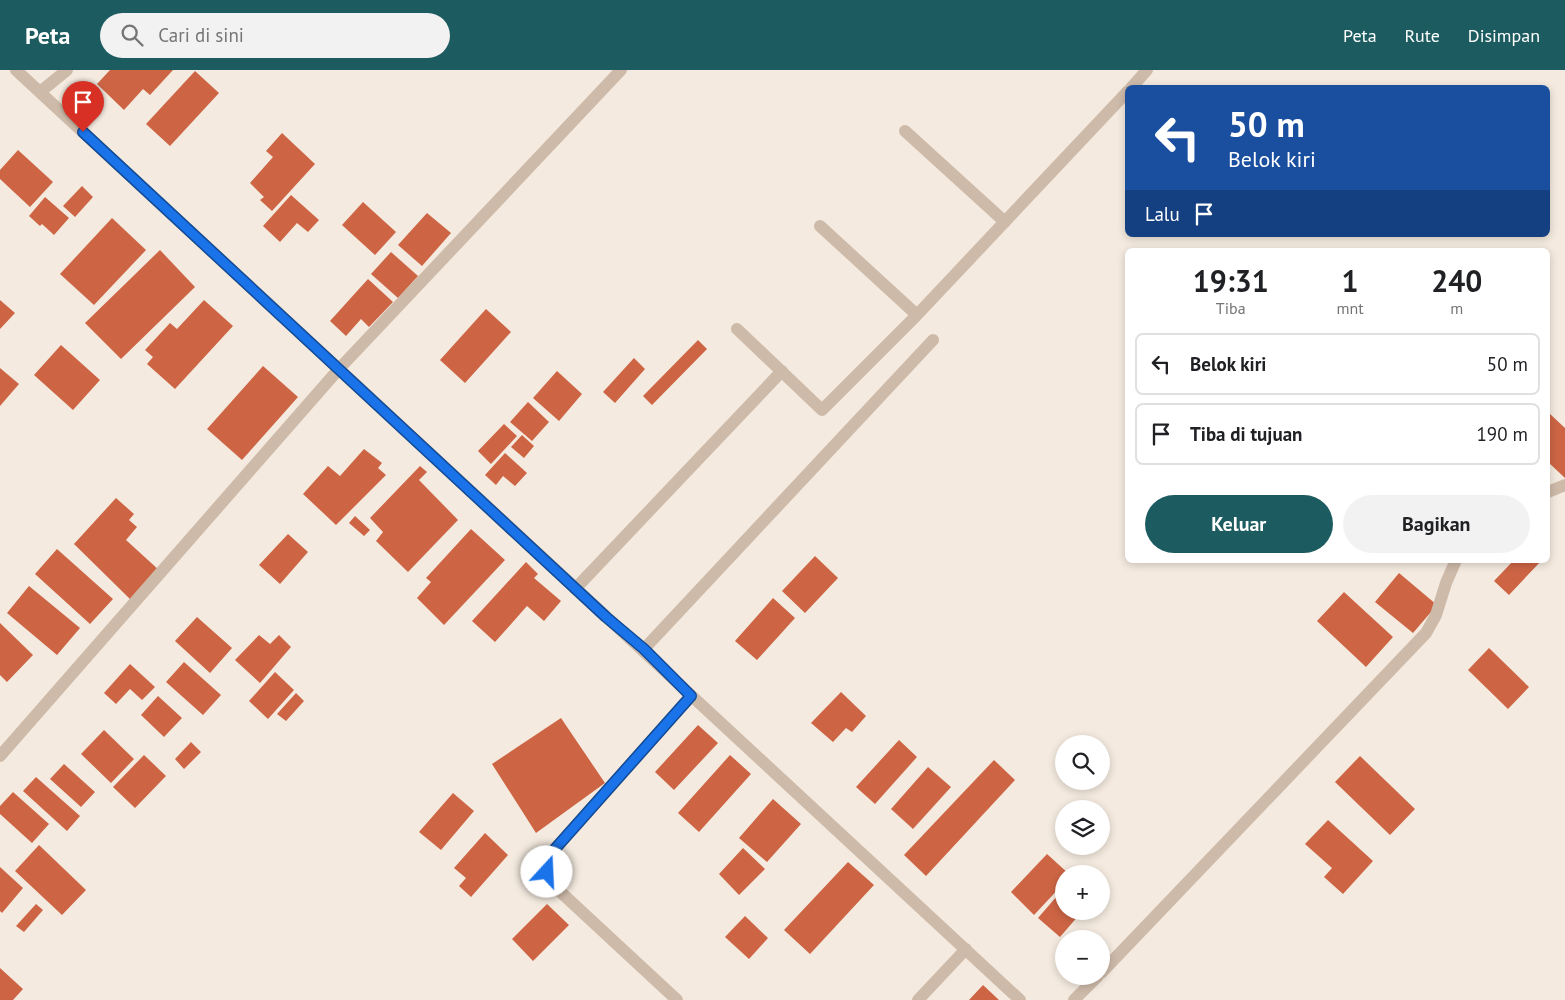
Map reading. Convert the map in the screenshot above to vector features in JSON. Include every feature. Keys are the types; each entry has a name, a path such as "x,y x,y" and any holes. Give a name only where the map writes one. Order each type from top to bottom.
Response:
{"street":[{"path":"16,70 575,589 644,649 691,696 1020,1000"},
{"path":"40,92 67,70"},
{"path":"0,756 338,370 620,70"},
{"path":"1134,85 1147,70"},
{"path":"737,329 822,410 916,315 1125,94"},
{"path":"905,131 1005,222"},
{"path":"820,226 916,315"},
{"path":"644,649 933,340"},
{"path":"575,589 782,371"},
{"path":"1550,491 1565,485"},
{"path":"1110,964 1426,633 1436,615 1455,563"},
{"path":"677,1000 553,885 547,872 554,850 691,696"},
{"path":"918,1000 966,949"},
{"path":"1074,1000 1089,985"}],"building":[{"path":"110,70 173,70 150,95 143,89 124,110 97,84"},
{"path":"195,71 219,93 170,146 146,124"},
{"path":"282,133 315,164 272,211 260,200 264,197 250,183 273,157 266,151"},
{"path":"18,150 53,182 30,207 0,179 0,170"},
{"path":"82,186 93,197 75,217 63,206"},
{"path":"291,195 319,220 308,232 297,223 280,242 263,226"},
{"path":"45,197 69,218 54,235 29,216"},
{"path":"363,202 396,232 375,255 342,225"},
{"path":"427,213 451,233 422,266 398,245"},
{"path":"112,218 146,250 94,305 60,274"},
{"path":"160,250 195,287 121,359 85,323"},
{"path":"391,252 418,276 398,298 371,274"},
{"path":"368,279 393,302 369,327 361,319 346,336 330,321"},
{"path":"0,300 15,313 0,329"},
{"path":"204,300 233,326 175,389 147,364 153,357 145,350 170,323 177,329"},
{"path":"486,309 511,332 465,383 440,360"},
{"path":"698,340 707,349 652,405 643,396"},
{"path":"61,345 100,380 73,410 34,375"},
{"path":"634,358 645,369 615,403 603,392"},
{"path":"263,366 298,397 242,460 207,429"},
{"path":"0,368 19,384 0,406"},
{"path":"557,371 582,394 559,421 533,398"},
{"path":"528,402 549,422 532,441 510,422"},
{"path":"1550,414 1565,428 1565,478 1550,464"},
{"path":"504,424 517,436 491,464 478,451"},
{"path":"522,435 534,446 524,458 511,447"},
{"path":"364,449 382,463 378,468 386,475 336,525 303,494 328,466 340,476"},
{"path":"505,453 527,473 515,486 503,476 496,485 485,475"},
{"path":"420,466 427,472 419,480 458,520 408,572 376,541 383,532 370,518"},
{"path":"116,498 134,514 129,520 137,527 126,540 160,571 132,601 74,544"},
{"path":"355,516 370,530 364,536 349,523"},
{"path":"471,529 505,560 444,625 417,598 431,582 426,578"},
{"path":"288,534 308,552 280,584 259,565"},
{"path":"57,549 113,599 90,624 35,574"},
{"path":"815,556 838,578 805,613 782,591"},
{"path":"526,562 538,574 534,578 561,601 544,621 527,606 495,642 472,621"},
{"path":"1511,563 1539,563 1509,595 1494,581"},
{"path":"1399,573 1437,605 1413,633 1375,602"},
{"path":"29,586 80,628 57,655 7,613"},
{"path":"1344,592 1393,637 1366,667 1317,621"},
{"path":"773,598 795,618 757,660 735,641"},
{"path":"197,617 232,648 210,673 175,641"},
{"path":"0,623 33,655 7,682 0,675"},
{"path":"259,635 270,644 279,635 291,647 260,683 235,660"},
{"path":"1489,648 1529,687 1508,709 1468,670"},
{"path":"184,662 221,695 203,715 166,682"},
{"path":"130,664 155,687 142,700 130,689 116,704 104,693"},
{"path":"275,672 294,690 268,719 249,701"},
{"path":"841,692 866,716 852,732 846,728 833,742 811,723"},
{"path":"296,693 304,701 286,721 277,714"},
{"path":"158,696 182,718 164,737 141,715"},
{"path":"561,718 605,783 536,833 492,764"},
{"path":"698,725 718,743 674,790 655,772"},
{"path":"104,730 134,759 111,783 81,754"},
{"path":"899,740 917,757 875,804 856,787"},
{"path":"191,742 201,752 184,769 175,759"},
{"path":"144,755 166,776 135,808 113,787"},
{"path":"730,755 751,774 699,832 678,813"},
{"path":"1360,756 1415,809 1390,835 1335,782"},
{"path":"994,760 1015,780 926,876 904,855"},
{"path":"64,764 95,792 81,807 50,779"},
{"path":"928,767 951,787 913,829 891,809"},
{"path":"36,777 80,816 67,831 23,791"},
{"path":"13,792 49,824 32,843 0,814 0,806"},
{"path":"453,793 474,811 441,850 419,832"},
{"path":"773,799 801,824 767,862 739,838"},
{"path":"1328,820 1373,861 1343,894 1324,877 1332,868 1305,844"},
{"path":"485,833 508,855 471,897 459,886 466,878 454,868"},
{"path":"39,845 86,890 62,915 15,871"},
{"path":"743,848 765,869 739,895 719,874"},
{"path":"1047,854 1059,865 1055,865 1055,893 1034,915 1011,892"},
{"path":"848,862 874,885 810,954 784,930"},
{"path":"0,867 23,888 2,913 0,911"},
{"path":"1055,898 1055,920 1075,920 1066,930 1055,930 1055,933 1038,918"},
{"path":"36,904 43,910 24,932 16,926"},
{"path":"547,904 569,925 533,961 512,939"},
{"path":"745,916 768,938 749,959 725,937"},
{"path":"0,968 23,989 13,1000 0,1000"},
{"path":"983,985 999,1000 969,1000"}],"route":[{"path":"83,132 352,383 606,617 644,649 691,696 554,850 547,872"}]}
